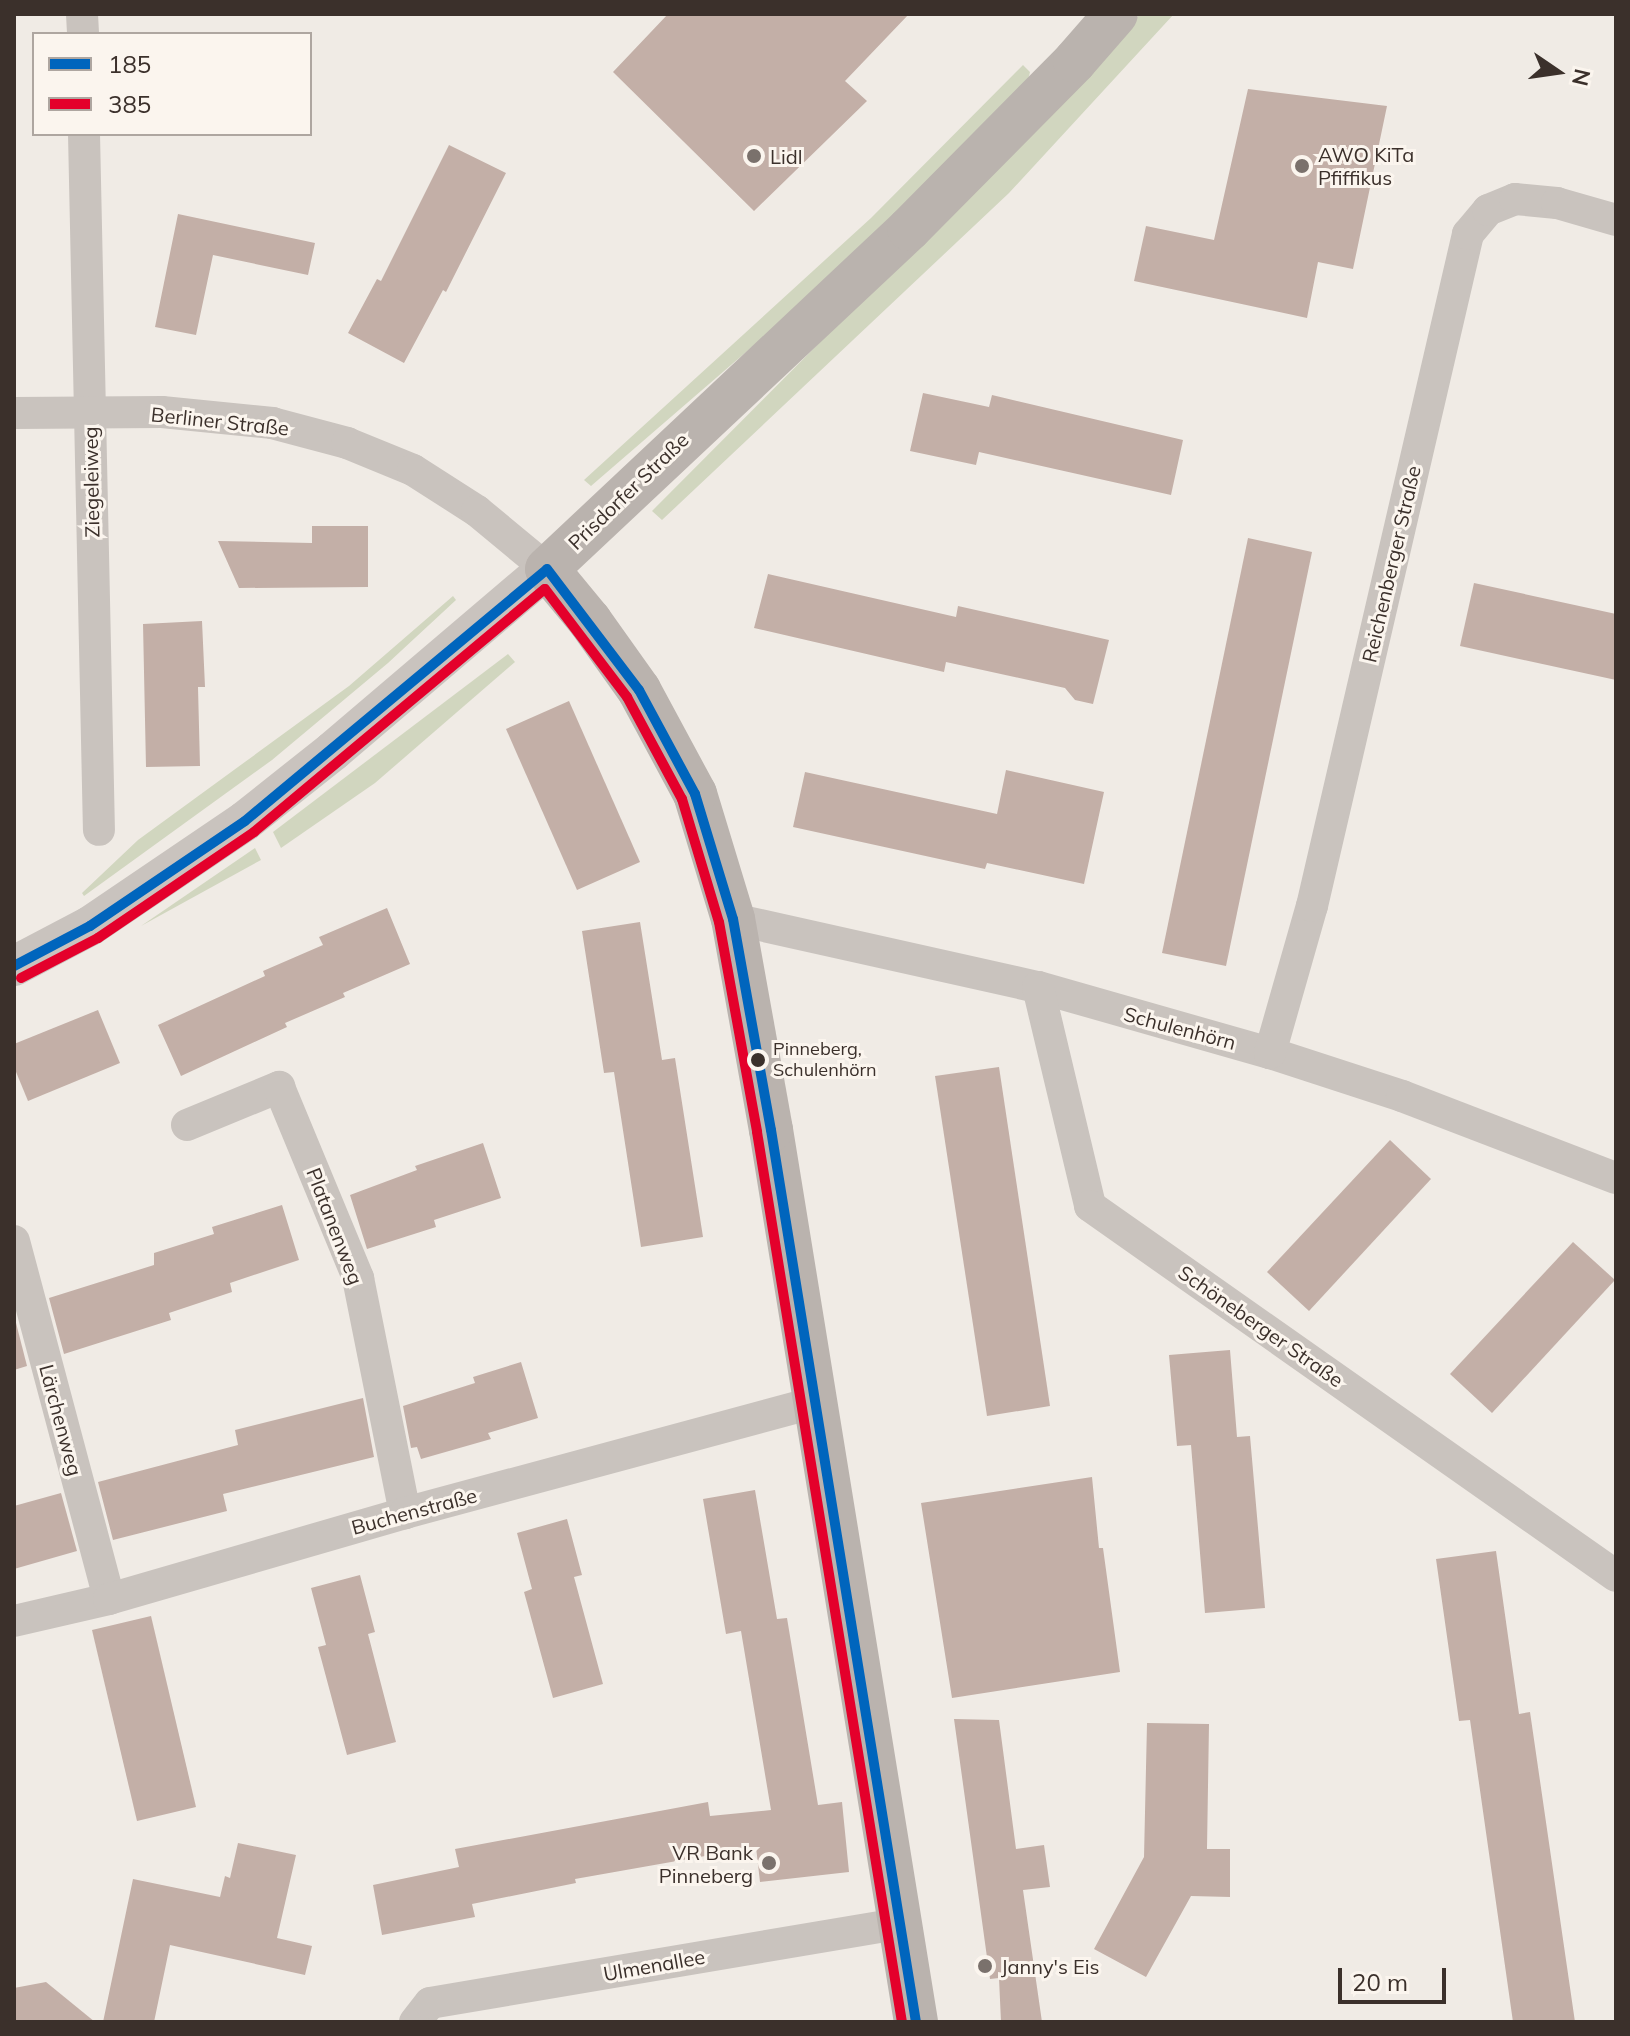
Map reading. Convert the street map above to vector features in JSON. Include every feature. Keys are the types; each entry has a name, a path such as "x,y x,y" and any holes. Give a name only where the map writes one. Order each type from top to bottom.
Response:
{"main road":[{"name":"Prisdorfer Straße","path":"547,569 909,229 1075,61 1116,14"},
{"name":"Berliner Straße","path":"547,569 590,621 639,690 695,794 733,919 903,1923 916,2022"}],"street":[{"name":"Ziegeleiweg","path":"84,136 99,830"},
{"name":"Reichenberger Straße","path":"1270,1053 1312,906 1468,234 1488,210 1515,199 1557,203 1616,220"},
{"name":"Berliner Straße","path":"14,413 162,412 272,423 347,443 413,470 477,511 547,569"},
{"name":"Prisdorfer Straße","path":"14,966 90,926 245,821 333,751 547,569"},
{"name":"Schulenhörn","path":"733,919 1038,987 1270,1053 1402,1096 1616,1178"},
{"name":"Schöneberger Straße","path":"1038,987 1090,1206 1616,1576"},
{"name":"Platanenweg","path":"187,1125 279,1087 358,1278 405,1513"},
{"name":"Lärchenweg","path":"14,1241 109,1599"},
{"name":"Buchenstraße","path":"14,1621 109,1599 405,1513 814,1403"},
{"name":"Ulmenallee","path":"415,2022 430,2003 903,1923"}],"green space":[{"path":"1140,14 1174,14 1009,193 662,520 652,511 1089,72"},
{"path":"1023,65 1030,72 1026,88 887,230 591,486 584,480 871,218"},
{"path":"453,596 456,600 388,663 272,760 84,896 82,893 138,840 349,686"},
{"path":"508,654 515,662 375,783 281,848 273,832"},
{"path":"255,848 261,860 141,926"}],"building":[{"name":"Lidl","path":"668,14 909,14 845,81 867,101 754,211 613,72"},
{"name":"AWO KiTa Pfiffikus","path":"1248,89 1387,106 1353,269 1318,262 1307,318 1134,281 1146,226 1214,240"},
{"path":"449,145 506,173 446,292 443,290 404,363 348,333 377,279 381,281"},
{"path":"178,214 315,243 308,275 213,255 196,335 155,327"},
{"path":"923,393 989,407 992,395 1183,440 1171,495 979,452 976,465 910,451"},
{"path":"312,526 368,526 368,587 239,588 218,541 312,543"},
{"path":"1248,538 1312,552 1226,966 1162,953"},
{"path":"768,574 956,617 958,606 1109,640 1093,704 1075,700 1065,688 946,662 944,672 754,628"},
{"path":"1474,583 1616,614 1616,680 1460,646"},
{"path":"202,621 205,687 198,687 200,766 146,767 143,624"},
{"path":"569,701 640,862 577,890 506,729"},
{"path":"1006,770 1104,792 1084,884 987,863 985,869 793,827 805,772 997,814"},
{"path":"387,908 410,964 343,993 345,997 285,1023 287,1027 181,1076 158,1025 265,976 263,971 323,945 319,937"},
{"path":"640,922 662,1060 675,1058 703,1237 641,1247 614,1072 604,1073 582,931"},
{"path":"98,1010 120,1063 28,1101 14,1067 14,1044"},
{"path":"999,1067 1050,1406 987,1416 935,1076"},
{"path":"1390,1140 1431,1179 1309,1311 1267,1272"},
{"path":"483,1143 501,1198 434,1220 436,1227 367,1249 350,1195 417,1170 415,1166"},
{"path":"282,1205 299,1260 230,1283 232,1292 169,1313 171,1320 64,1354 49,1298 154,1265 154,1253 214,1234 212,1227"},
{"path":"1573,1242 1615,1280 1492,1413 1450,1374"},
{"path":"14,1315 27,1366 14,1370"},
{"path":"1230,1350 1237,1437 1250,1436 1265,1608 1205,1613 1191,1445 1177,1446 1169,1355"},
{"path":"521,1362 538,1418 488,1433 491,1439 421,1459 417,1447 411,1448 403,1406 475,1383 473,1377"},
{"path":"363,1398 374,1457 223,1494 227,1511 113,1540 98,1482 238,1445 235,1430"},
{"path":"1092,1477 1099,1548 1103,1548 1120,1672 952,1698 921,1503"},
{"path":"755,1490 777,1619 787,1618 818,1805 842,1802 849,1872 760,1882 756,1847 575,1879 576,1883 472,1904 475,1917 382,1935 373,1885 459,1867 455,1849 708,1802 710,1816 771,1810 741,1631 726,1634 703,1499"},
{"path":"61,1493 77,1551 14,1569 14,1506"},
{"path":"567,1519 582,1575 574,1577 603,1684 553,1698 524,1592 532,1589 517,1533"},
{"path":"1496,1551 1519,1714 1530,1712 1575,2022 1513,2022 1470,1720 1459,1721 1436,1559"},
{"path":"360,1575 375,1632 368,1634 396,1742 347,1755 318,1647 326,1645 311,1588"},
{"path":"151,1616 196,1807 137,1821 92,1630"},
{"path":"954,1719 999,1720 1016,1849 1044,1845 1050,1887 1023,1890 1042,2022 1001,2022 999,1978 990,1979"},
{"path":"1147,1723 1209,1724 1207,1849 1230,1849 1230,1897 1191,1896 1146,1977 1094,1949 1144,1857"},
{"path":"238,1843 296,1855 277,1938 312,1946 305,1975 170,1945 154,2022 103,2022 133,1879 220,1897 225,1876 230,1878"},
{"path":"46,1982 95,2022 14,2022 14,1988"}],"transit line":[{"name":"185","path":"547,569 639,690 695,794 733,919 771,1130 916,2022"},
{"name":"185","path":"14,966 90,926 245,821 547,569"},
{"name":"385","path":"21,978 98,938 254,832 545,589 627,697 682,799 719,922 757,1132 902,2022"}],"place":[{"name":"Lidl","path":"754,156"},
{"name":"AWO KiTa Pfiffikus","path":"1302,166"},
{"name":"Pinneberg, Schulenhörn","path":"758,1060"},
{"name":"VR Bank Pinneberg","path":"769,1863"},
{"name":"Janny's Eis","path":"985,1966"}]}
